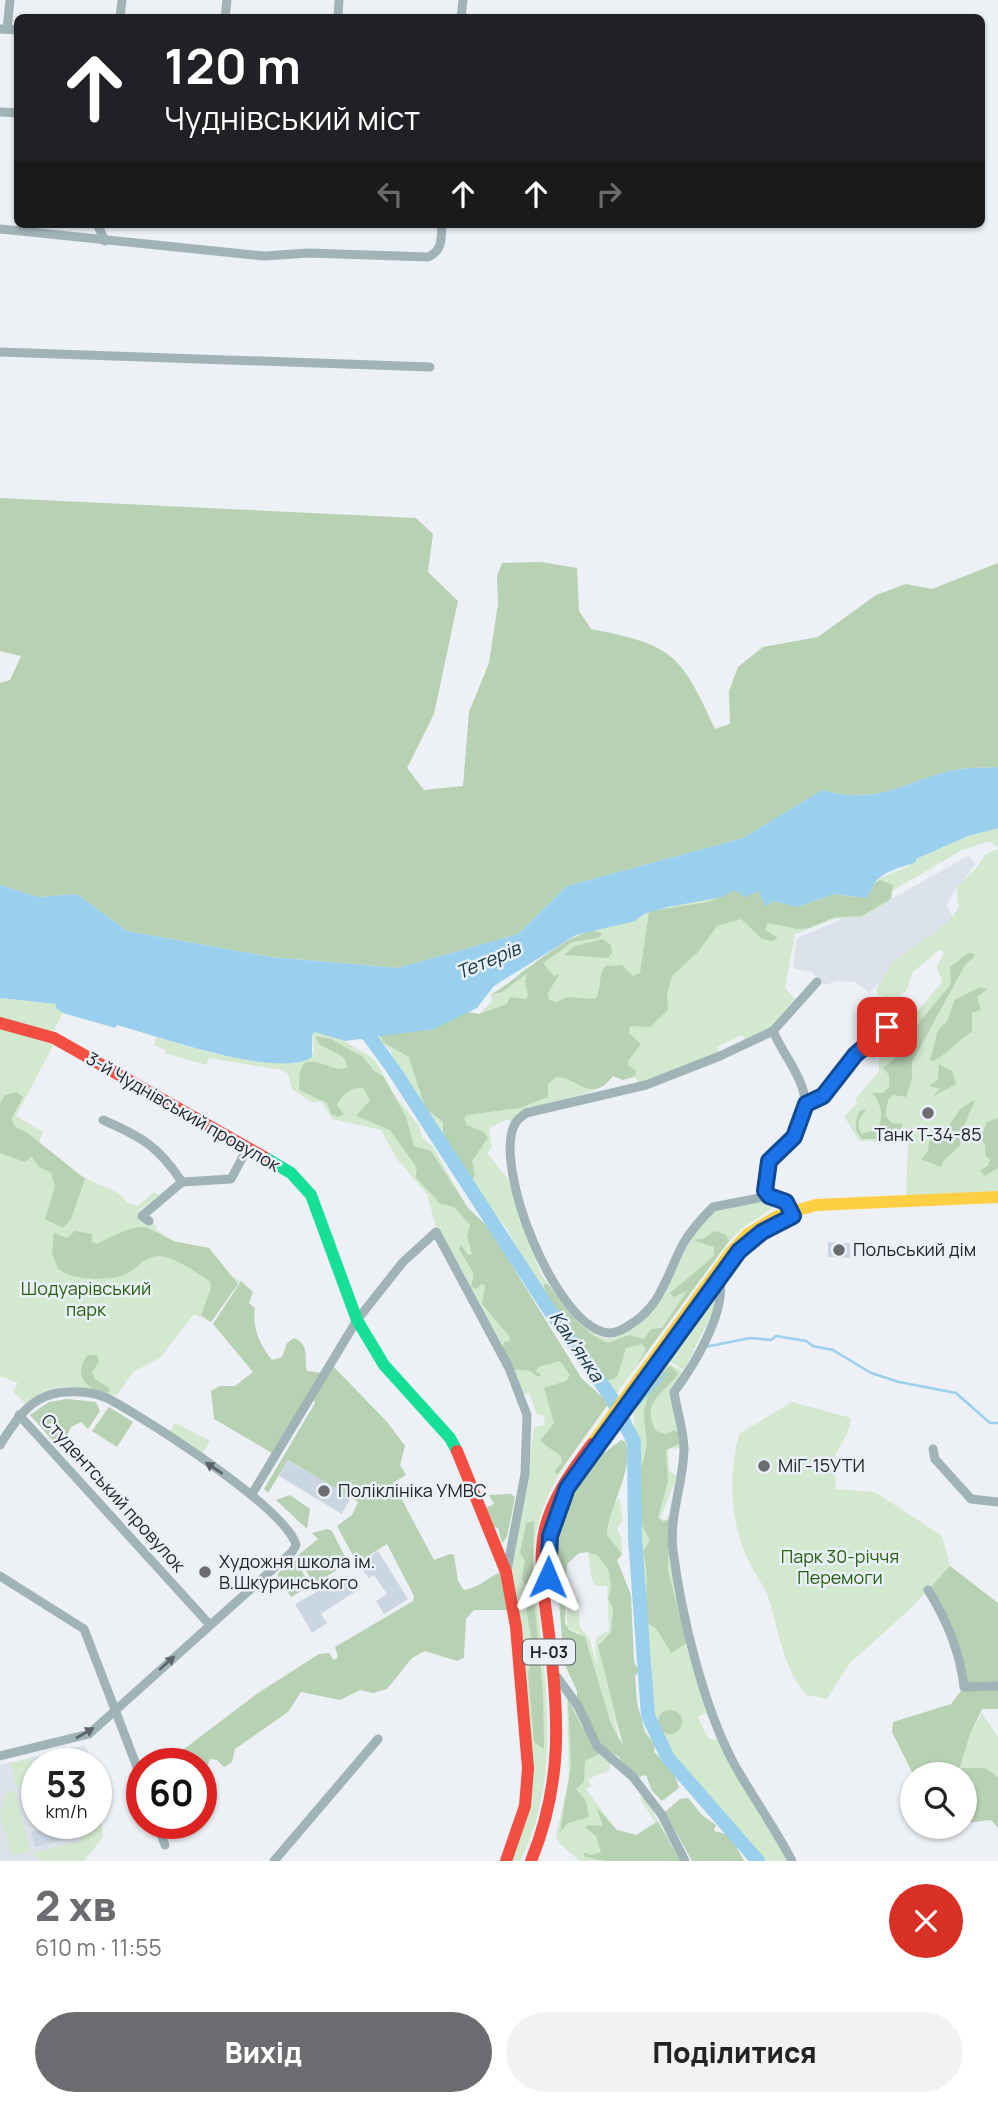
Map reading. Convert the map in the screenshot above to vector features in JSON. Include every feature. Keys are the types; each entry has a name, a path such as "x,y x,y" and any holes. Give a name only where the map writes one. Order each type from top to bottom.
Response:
{"main road":[{"name":"3-й Чуднівський провулок","path":"0,1023 54,1038 291,1173 311,1195 357,1320 384,1365 450,1438 462,1460 506,1572 516,1627 528,1768 525,1806 506,1861"},
{"name":"Н-03","path":"531,1861 550,1809 557,1752 542,1564 544,1532 562,1485 731,1252 748,1234 792,1213 832,1204 998,1197"},
{"name":"Н-03","path":"642,1378 750,1241 792,1213 998,1202"},
{"name":"Н-03","path":"537,1861 552,1824 562,1779 563,1752 548,1577 550,1536 567,1488 589,1451"}],"street":[{"path":"4,29 10,0"},
{"path":"99,228 105,241"},
{"path":"0,229 264,256 309,253 428,257 435,254 440,246 442,228"},
{"path":"0,352 430,367"},
{"path":"792,1213 786,1202 769,1196 713,1207 682,1246 652,1308 620,1331 601,1331 586,1321 548,1278 538,1257 520,1202 510,1150 514,1124 526,1113 646,1085 712,1060 773,1031 817,982"},
{"path":"806,1104 823,1096 855,1055 902,1012"},
{"path":"769,1196 764,1184 769,1161 794,1137 806,1104 801,1079 773,1031"},
{"path":"103,1120 147,1140 164,1155 182,1182"},
{"path":"149,1221 142,1216 182,1182 231,1179 248,1147"},
{"path":"252,1494 357,1320 403,1262 436,1232 509,1368 527,1415 525,1474 506,1572"},
{"path":"719,1278 721,1298 708,1333 689,1373 674,1392 684,1448 680,1482 673,1506 673,1547 684,1619 722,1737 754,1799 776,1830 792,1861"},
{"path":"0,1445 19,1415 37,1400 58,1393 79,1392 107,1398 252,1494 289,1532 295,1542 295,1549 83,1737 0,1756"},
{"name":"Студентський провулок","path":"19,1415 210,1625"},
{"path":"933,1449 935,1459 971,1499 998,1502"},
{"path":"0,1576 84,1629 130,1748"},
{"path":"928,1590 951,1632 961,1665 964,1687 998,1686"},
{"path":"557,1677 578,1706 597,1746 633,1777 662,1815 685,1861"},
{"path":"274,1861 378,1739"},
{"path":"163,1839 166,1845"}],"shaded area":[{"path":"968,856 976,864 955,890 947,906 953,917 914,949 869,993 856,982 837,981 825,985 812,972 793,968 797,938 847,917 867,913"},
{"path":"21,1760 21,1839 101,1839 84,1861 0,1861 0,1765"}],"green space":[{"path":"0,498 416,518 433,534 428,572 458,601 434,714 407,768 424,790 463,786 469,712 489,663 498,604 497,576 502,563 541,562 577,568 579,611 591,629 640,641 671,656 692,684 715,729 730,724 729,691 738,667 763,647 818,637 876,595 906,584 932,589 998,563 998,767 940,773 878,793 843,794 822,790 743,838 567,886 518,934 398,968 271,957 127,931 77,894 38,897 0,885 0,683 10,680 21,656 0,651"},
{"path":"998,828 998,848 990,841 960,851 892,891 889,901 863,917 835,919 795,934 785,988 795,999 768,1030 746,1041 742,1035 717,1047 719,1054 639,1084 635,1077 623,1080 613,1076 588,1093 536,1107 512,1122 508,1119 489,1128 492,1147 487,1153 508,1179 540,1273 566,1309 595,1335 608,1339 619,1336 653,1312 696,1230 714,1212 766,1200 779,1204 742,1228 722,1249 617,1393 605,1382 593,1361 584,1355 579,1344 567,1334 562,1320 550,1307 506,1227 472,1187 449,1142 406,1086 390,1050 371,1033 468,1012 479,1014 492,1001 491,994 505,988 521,972 546,955 591,930 636,920 644,914 712,896 873,885 880,878 907,867 916,859 968,836"},
{"path":"998,849 998,1192 906,1197 908,1142 859,1141 844,1116 857,1104 855,1100 879,1071 879,1059 891,1053 908,1035 906,1025 942,982 937,967 944,952 939,950 913,972 906,991 900,996 891,999 878,995 876,988 892,964 953,916 959,907 957,892 960,884 986,854"},
{"path":"880,880 893,885 891,899 861,916 835,917 809,928 798,929 768,923 765,930 778,938 772,941 762,939 741,919 717,926 698,952 672,976 667,994 668,1010 650,1027 630,1026 629,1033 641,1044 628,1061 628,1065 636,1071 635,1076 623,1080 613,1076 597,1089 556,1077 548,1084 548,1097 520,1108 467,1115 464,1118 467,1125 484,1132 488,1138 472,1161 475,1175 472,1179 466,1177 443,1133 443,1122 425,1108 409,1057 384,1043 380,1035 468,1012 479,1014 507,1004 510,997 526,999 528,995 525,981 528,973 502,992 490,995 562,944 591,931 602,933 599,938 573,942 543,963 554,976 560,973 548,993 549,1000 556,1002 567,997 595,999 606,966 622,965 633,976 640,973 649,913 656,910 708,902 734,890 750,895 759,891 765,906 773,901 799,907 834,894 853,897 869,895 873,885"},
{"path":"603,939 611,945 612,953 608,958 564,955 575,946"},
{"path":"968,953 974,954 974,957 965,965 912,1062 912,1079 906,1097 893,1095 888,1100 885,1116 892,1123 902,1124 902,1127 892,1139 863,1139 857,1133 857,1117 861,1110 866,1109 858,1124 862,1134 875,1130 878,1126 880,1106 872,1093 883,1093 889,1087 889,1075 883,1068 901,1054 921,1020 951,984 950,967"},
{"path":"980,987 987,989 977,997 981,1010 972,1013 972,1032 940,1057 930,1061 938,1030 947,1021 955,1000"},
{"name":"Шодуарівський парк","path":"0,998 56,1004 56,1008 63,1013 52,1033 55,1042 16,1116 43,1132 39,1143 83,1177 118,1193 128,1203 138,1206 154,1192 159,1195 137,1212 145,1209 145,1220 157,1226 156,1230 240,1281 211,1322 194,1314 160,1358 133,1372 117,1395 63,1387 40,1394 25,1403 13,1392 18,1383 0,1376"},
{"path":"315,1032 334,1035 374,1059 394,1094 419,1126 422,1137 433,1147 467,1207 488,1227 582,1379 609,1403 559,1476 541,1515 535,1536 533,1559 545,1674 547,1752 543,1789 534,1826 520,1861 509,1861 517,1844 530,1733 524,1640 510,1561 528,1476 534,1427 545,1425 544,1416 537,1414 529,1393 523,1394 438,1234 427,1194 397,1159 381,1130 332,1119 322,1102 311,1102 292,1089 288,1074 282,1070 209,1058 206,1065 165,1053 166,1050 154,1045 157,1037 226,1056 264,1062 295,1063 314,1052 312,1034"},
{"path":"315,1036 331,1039 363,1057 373,1070 383,1076 406,1117 414,1146 431,1151 468,1208 488,1227 582,1379 609,1403 558,1474 554,1472 562,1462 561,1456 540,1441 554,1423 544,1388 566,1381 570,1375 560,1361 538,1367 536,1371 541,1375 538,1377 530,1371 512,1369 502,1349 504,1342 510,1341 509,1336 482,1304 485,1285 481,1284 477,1289 471,1287 474,1274 459,1249 461,1245 468,1255 472,1254 467,1236 470,1225 454,1207 439,1203 419,1181 416,1177 417,1168 390,1130 356,1116 370,1100 363,1088 351,1090 340,1099 337,1106 344,1114 338,1117 331,1114 327,1103 299,1090 300,1072 304,1063 316,1062 343,1069 348,1067 343,1057 319,1044"},
{"path":"939,1064 952,1071 956,1084 932,1097 940,1089 929,1086 938,1079"},
{"path":"16,1092 23,1097 12,1118 14,1126 29,1134 85,1179 71,1219 63,1228 45,1219 55,1187 51,1173 38,1166 32,1156 25,1162 0,1153 0,1103 5,1095"},
{"path":"975,1100 961,1133 960,1146 944,1160 941,1167 921,1159 928,1151 929,1142 948,1127 961,1108"},
{"path":"998,1118 998,1168 985,1176 980,1170 988,1166 990,1160 985,1155 985,1145 981,1138 987,1122"},
{"path":"138,1227 146,1227 173,1241 209,1248 238,1284 211,1322 201,1315 211,1288 210,1282 170,1259 153,1257 119,1277 101,1279 72,1276 58,1269 52,1253 54,1233 67,1238 75,1231 92,1234 92,1242 97,1244"},
{"path":"714,1231 726,1235 729,1241 636,1367 646,1349 642,1344 626,1348 617,1377 607,1381 593,1361 584,1355 579,1344 567,1334 562,1320 546,1300 544,1284 548,1284 582,1326 608,1343 629,1335 644,1339 651,1329 662,1328 687,1291 674,1297 670,1293 714,1256 714,1247 693,1240 703,1239"},
{"path":"241,1281 253,1292 249,1303 255,1308 256,1329 272,1360 282,1357 287,1343 294,1338 304,1348 307,1371 323,1373 272,1453 214,1419 211,1391 220,1386 235,1386 253,1372 213,1324"},
{"path":"718,1294 719,1300 684,1370 669,1361"},
{"path":"88,1355 97,1355 99,1362 92,1372 95,1379 109,1388 109,1393 94,1389 84,1381 81,1369"},
{"path":"668,1363 683,1372 673,1388 680,1448 668,1449 669,1470 677,1477 660,1519 666,1520 670,1513 671,1537 714,1729 706,1713 698,1717 707,1736 712,1740 721,1739 790,1861 763,1861 731,1823 694,1789 689,1775 657,1731 650,1710 652,1666 649,1635 644,1626 637,1534 631,1525 636,1518 636,1496 632,1481 637,1455 633,1410"},
{"path":"333,1366 388,1423 405,1446 400,1465 406,1475 393,1483 434,1560 454,1555 458,1581 464,1590 504,1571 510,1610 474,1610 466,1619 464,1658 457,1661 425,1651 412,1658 387,1689 373,1693 360,1690 340,1700 301,1692 288,1712 235,1749 232,1762 224,1767 217,1760 217,1748 185,1748 258,1693 319,1654 329,1653 334,1660 338,1657 335,1647 413,1601 414,1596 387,1544 357,1563 337,1526 352,1515 358,1502 288,1460 268,1493 264,1489 315,1403 312,1395"},
{"path":"671,1366 678,1374 656,1399 650,1413 656,1431 666,1434 674,1430 679,1433 679,1444 666,1450 668,1482 658,1517 663,1522 669,1519 668,1571 687,1643 671,1653 656,1628 645,1622 647,1579 643,1552 650,1540 637,1514 635,1496 646,1449 646,1402 660,1375"},
{"path":"67,1399 96,1402 100,1411 88,1429 81,1422 71,1427 61,1450 30,1415 49,1402"},
{"name":"Парк 30-річчя Перемоги","path":"792,1402 851,1418 848,1432 833,1459 836,1489 875,1492 942,1536 950,1566 911,1608 849,1664 827,1699 806,1695 793,1674 769,1599 743,1547 733,1499 733,1466 739,1434"},
{"path":"109,1407 133,1422 117,1447 92,1431"},
{"path":"175,1423 210,1441 202,1455 169,1432"},
{"path":"621,1440 626,1442 624,1478 607,1535 622,1554 617,1560 631,1595 634,1662 639,1671 635,1676 637,1703 645,1732 655,1745 654,1752 673,1770 679,1788 662,1801 652,1791 646,1775 639,1777 629,1771 618,1756 610,1753 592,1734 577,1704 577,1691 564,1663 556,1564 559,1534 572,1496 599,1457","holes":["588,1552 598,1556 608,1569 611,1587 608,1598 613,1609 611,1632 598,1645 623,1745 611,1724 585,1637 569,1630 565,1623 567,1564 579,1553"]},
{"path":"511,1494 515,1497 507,1537 502,1543 498,1528 491,1526 485,1508 494,1504 489,1495"},
{"path":"290,1495 310,1509 307,1529 276,1500"},
{"path":"619,1498 623,1520 617,1529 622,1539 622,1554 607,1535 612,1505"},
{"path":"534,1521 533,1580 532,1584 525,1585 522,1578 525,1561 520,1553 526,1523"},
{"path":"327,1529 332,1531 347,1561 345,1565 314,1584 297,1556 318,1539 312,1533"},
{"path":"588,1552 598,1556 608,1569 611,1587 608,1598 613,1609 611,1632 599,1643 622,1739 597,1659 597,1637 609,1630 607,1586 596,1586 592,1579"},
{"path":"295,1559 310,1586 291,1597 277,1574"},
{"path":"950,1566 998,1603 998,1709 982,1709 970,1734 962,1762 907,1762 892,1732 893,1722 951,1704 964,1687 961,1665 928,1590"},
{"path":"534,1598 543,1692 544,1749 534,1742 528,1675 533,1649 525,1601"},
{"path":"567,1598 578,1600 580,1628 589,1638 621,1744 611,1724 589,1652 579,1633 567,1628"},
{"path":"567,1695 610,1762 610,1770 588,1779 591,1786 586,1789 616,1830 636,1835 655,1822 639,1796 645,1799 682,1861 580,1861 559,1843 556,1836 569,1778"},
{"path":"568,1699 581,1726 601,1753 585,1761 584,1782 576,1789 586,1801 589,1817 568,1823 560,1832 571,1765"},
{"path":"670,1710 679,1713 682,1722 679,1731 670,1734 661,1731 658,1722 661,1713"},
{"path":"982,1713 998,1737 998,1777 984,1768 977,1768 977,1762 962,1762 970,1734"},
{"path":"21,1760 21,1787 17,1788 10,1763"},
{"path":"977,1768 985,1768 998,1777 998,1828 991,1820 977,1822"},
{"path":"15,1790 21,1814 21,1839 27,1839 30,1851 12,1856 0,1814 6,1793"},
{"path":"688,1798 702,1815 716,1825 714,1831 730,1835 744,1861 692,1861 665,1812 680,1799"},
{"path":"597,1808 617,1830 636,1835 658,1822 680,1861 607,1861 585,1857 583,1852 591,1855 601,1852 596,1836 586,1828 588,1825 603,1826"},
{"path":"101,1839 84,1861 41,1861 33,1853"}],"water":[{"name":"Тетерів","path":"998,767 998,828 968,836 916,859 916,862 888,872 875,883 866,898 834,894 797,907 773,901 765,907 759,891 745,897 734,890 722,897 668,907 644,914 635,921 576,935 494,986 477,1008 434,1029 345,1041 315,1032 312,1035 312,1057 296,1063 246,1060 63,1013 56,1008 56,1004 0,998 0,885 38,897 77,894 127,931 271,957 398,968 518,934 567,886 743,838 822,790 843,794 878,793 940,773"}],"building":[{"name":"Польський дім","path":"828,1242 850,1243 850,1258 828,1257"},
{"name":"Поліклініка УМВС","path":"287,1460 351,1497 342,1514 279,1476"},
{"path":"378,1551 408,1599 384,1614 376,1601 387,1594 374,1575 369,1578 358,1564"},
{"path":"347,1575 356,1591 321,1614 327,1623 312,1633 295,1604"},
{"path":"33,1839 63,1839 63,1840 35,1847"}],"waterway":[{"name":"Кам'янка","path":"356,1026 369,1036 393,1069 548,1308 611,1397 634,1442 635,1538 648,1716 668,1758 758,1861"},
{"path":"705,1347 750,1338 771,1340 776,1336 806,1341 813,1346 833,1350 871,1373 899,1382 956,1393 990,1423 998,1423"},
{"path":"623,1421 666,1374"}],"traffic: fast":[{"path":"264,1157 291,1173 311,1195 357,1320 384,1365 450,1438 457,1451"}],"traffic: slow":[{"path":"592,1444 731,1252 748,1234 778,1216 816,1205 998,1197"}],"traffic: jam":[{"path":"0,1023 54,1038 264,1157"},
{"path":"531,1861 549,1804 556,1749 555,1693 544,1596 542,1545 547,1521 557,1497 592,1444"},
{"path":"457,1451 506,1572 516,1627 528,1768 525,1806 506,1861"}],"place":[{"name":"Танк Т-34-85","path":"928,1113"},
{"name":"Польський дім","path":"839,1250"},
{"name":"МіГ-15УТИ","path":"764,1466"},
{"name":"Поліклініка УМВС","path":"324,1491"},
{"name":"Художня школа ім. В.Шкуринського","path":"205,1572"}],"route":[{"path":"548,1577 550,1536 557,1511 571,1482 739,1251 762,1232 793,1216 786,1202 769,1196 765,1191 769,1161 799,1130 806,1104 823,1096 855,1055 887,1027"}]}
